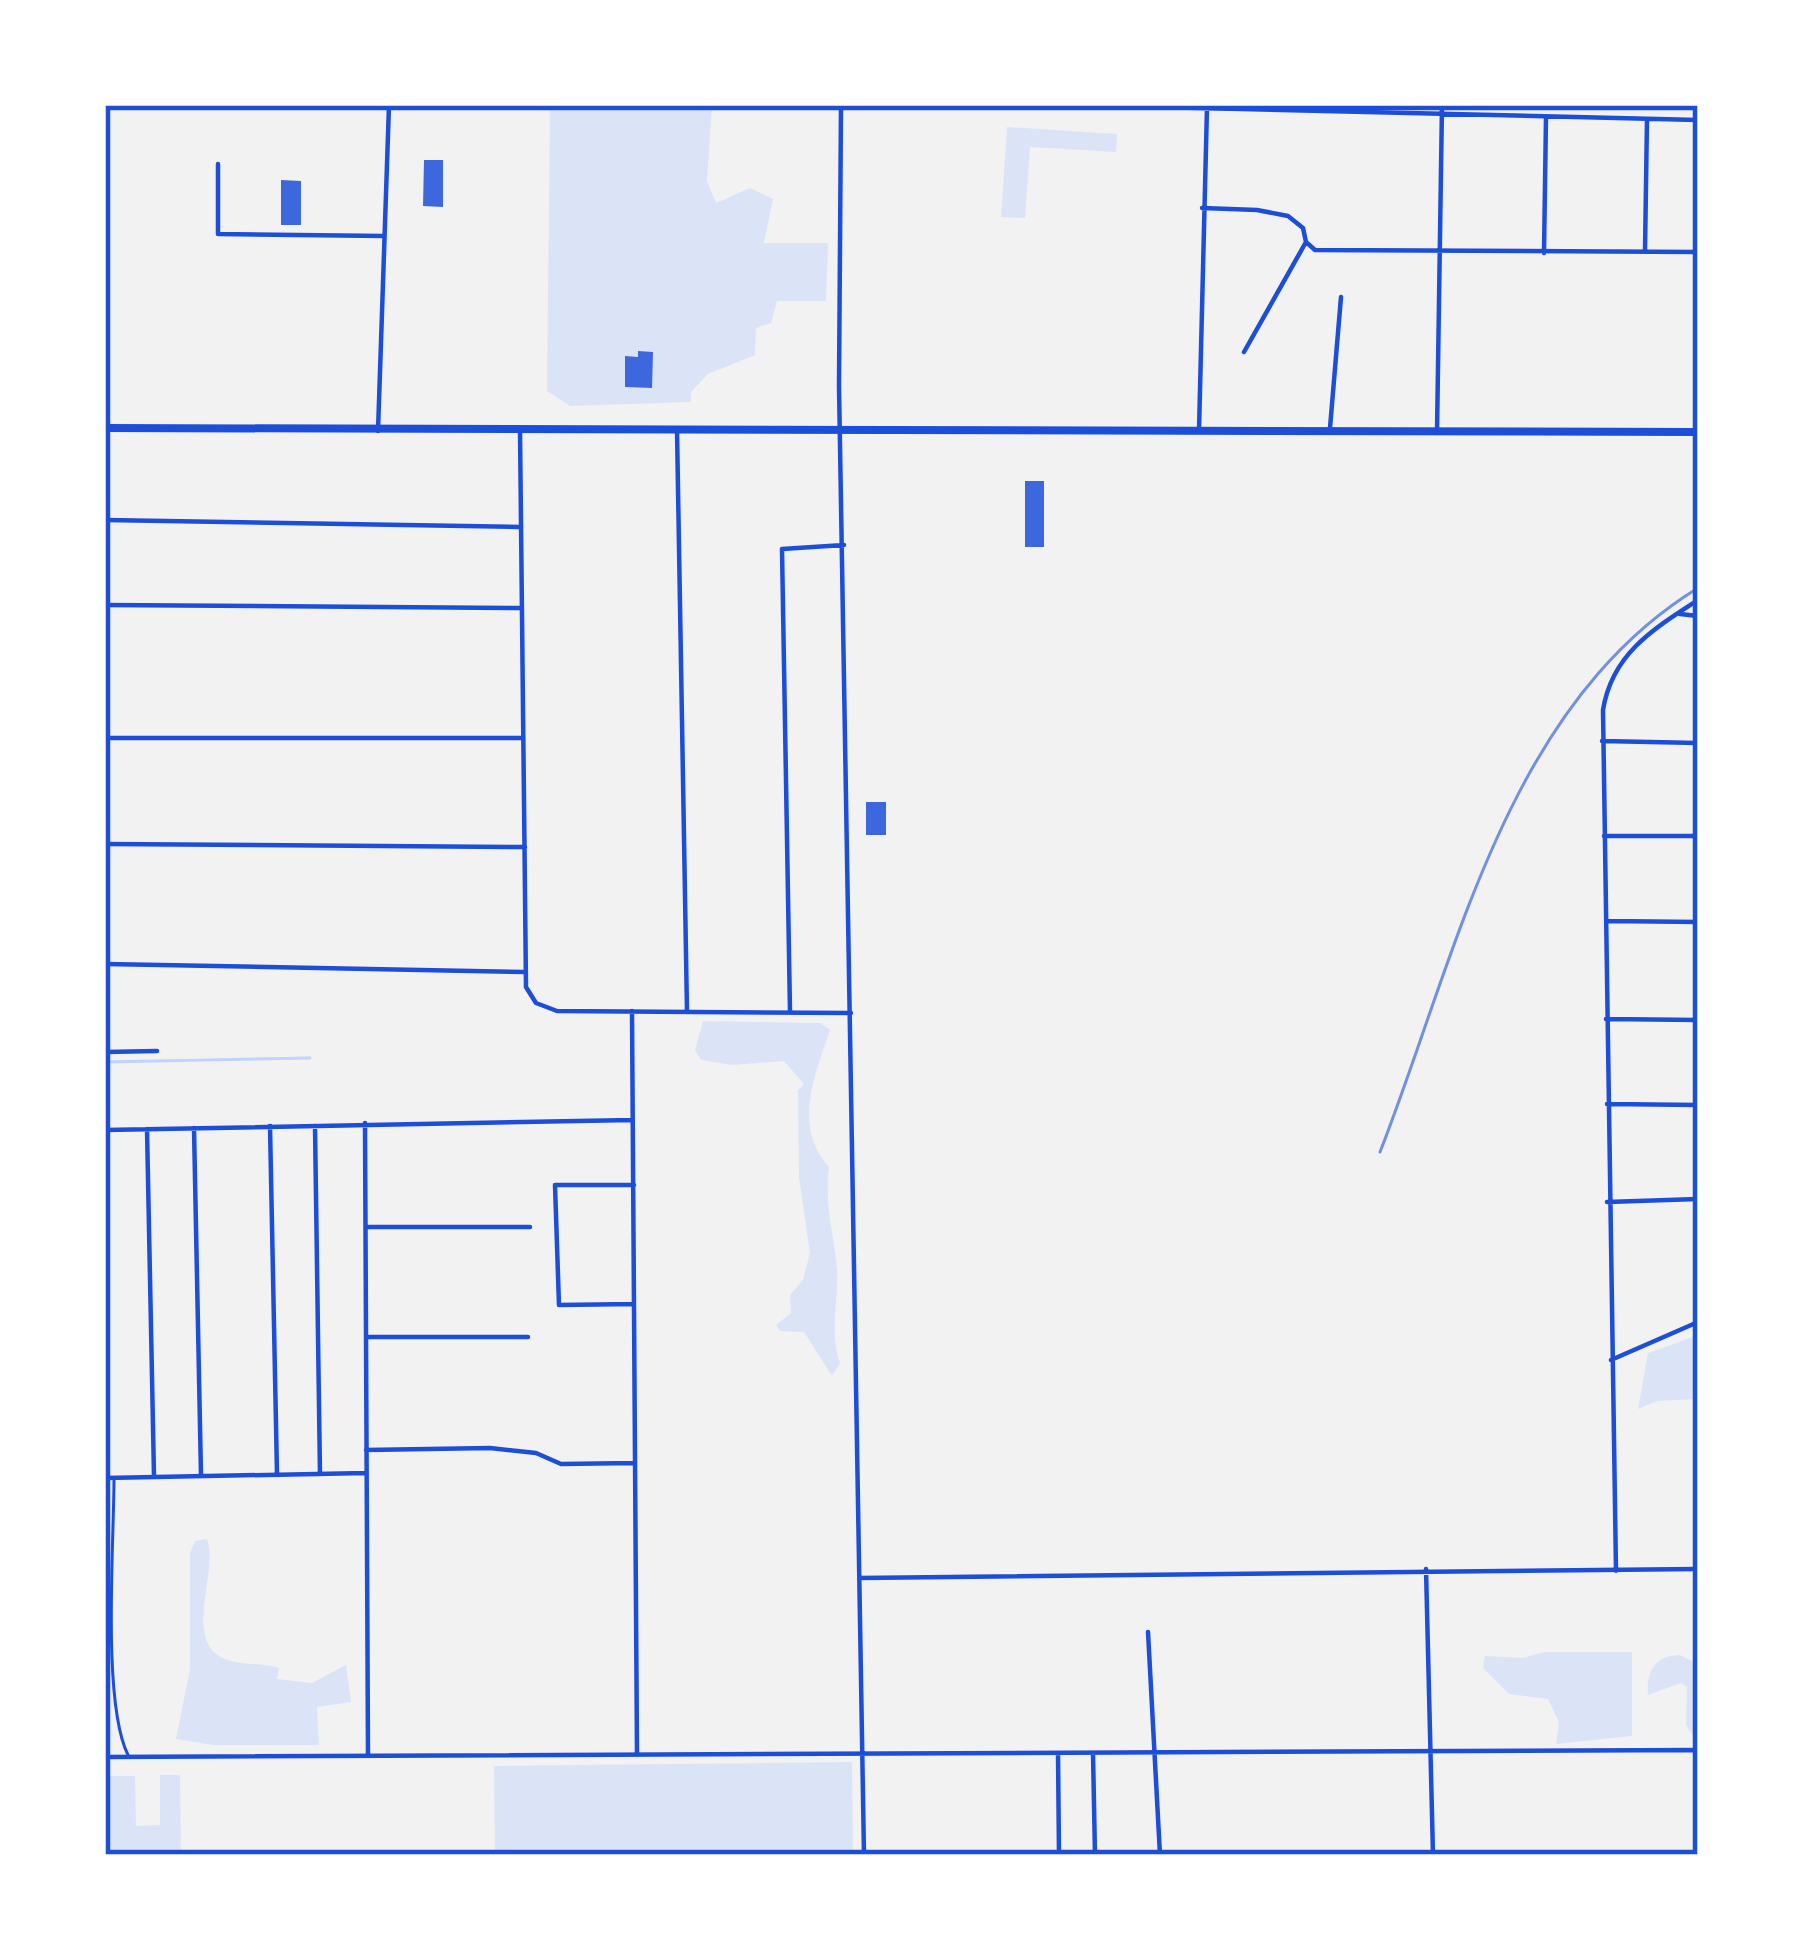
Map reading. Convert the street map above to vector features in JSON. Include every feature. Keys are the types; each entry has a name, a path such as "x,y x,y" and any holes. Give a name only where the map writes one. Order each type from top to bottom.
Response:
{"main road":[{"path":"105,428 1698,432"}],"street":[{"path":"105,155 106,105"},
{"path":"378,430 389,105"},
{"path":"841,105 864,1855"},
{"path":"1073,105 1698,120"},
{"path":"1437,433 1442,105"},
{"path":"1199,431 1207,106"},
{"path":"1544,253 1546,116"},
{"path":"1645,252 1647,119"},
{"path":"218,164 218,234 384,236"},
{"path":"1202,208 1288,217 1304,228 1306,242 1244,352"},
{"path":"1306,242 1315,250 1698,252"},
{"path":"1330,431 1341,296"},
{"path":"520,430 526,987 536,1003 557,1011 851,1012"},
{"path":"677,430 687,1012"},
{"path":"105,520 520,527"},
{"path":"790,1012 782,549 844,544"},
{"path":"1616,1571 1602,741 1607,684 1619,663 1648,632 1698,600"},
{"path":"105,605 521,608"},
{"path":"1677,613 1698,616"},
{"path":"105,738 523,738"},
{"path":"1602,741 1698,742"},
{"path":"1604,836 1698,836"},
{"path":"105,844 525,847"},
{"path":"1605,921 1698,922"},
{"path":"105,964 526,972"},
{"path":"632,1011 637,1755"},
{"path":"1606,1019 1698,1020"},
{"path":"105,1052 157,1052"},
{"path":"1607,1104 1698,1105"},
{"path":"105,1130 633,1120"},
{"path":"365,1123 368,1756"},
{"path":"315,1125 320,1474"},
{"path":"270,1126 277,1474"},
{"path":"194,1128 201,1475"},
{"path":"147,1130 154,1476"},
{"path":"634,1185 555,1185 559,1305 634,1304"},
{"path":"1607,1202 1698,1198"},
{"path":"368,1227 530,1227"},
{"path":"1611,1360 1698,1322"},
{"path":"368,1337 528,1336"},
{"path":"366,1450 490,1448 536,1453 561,1464 633,1463"},
{"path":"105,1478 366,1473"},
{"path":"1426,1569 1433,1855"},
{"path":"860,1578 1698,1569"},
{"path":"1148,1632 1160,1855"},
{"path":"105,1757 1696,1750 1696,1855"},
{"path":"1058,1753 1059,1855"},
{"path":"1093,1753 1095,1855"}],"lane":[{"path":"114,1477 116,1682 120,1736 129,1757"}],"shaded area":[{"path":"550,105 712,106 707,181 716,203 750,188 773,199 764,243 828,243 826,301 777,301 771,323 756,328 755,355 708,374 691,392 691,402 570,406 547,391"},
{"path":"1007,127 1117,134 1116,152 1030,147 1025,218 1001,217"},
{"path":"703,1021 820,1023 830,1030 813,1082 809,1118 811,1135 829,1167 837,1268 835,1339 840,1363 832,1376 804,1332 780,1331 776,1325 791,1313 790,1295 803,1280 810,1253 799,1178 798,1090 804,1084 784,1061 732,1065 701,1060 695,1050"},
{"path":"1698,1335 1698,1399 1657,1401 1638,1409 1648,1353"},
{"path":"207,1539 204,1625 215,1653 231,1661 279,1668 277,1679 312,1683 346,1665 351,1702 317,1707 319,1745 213,1745 176,1739 190,1669 190,1553 195,1541"},
{"path":"1545,1652 1632,1652 1632,1736 1556,1744 1559,1722 1548,1699 1509,1694 1483,1668 1485,1656 1522,1658"},
{"path":"1680,1655 1698,1664 1698,1743 1686,1725 1687,1687 1681,1683 1648,1695 1654,1666"},
{"path":"852,1762 853,1855 495,1855 494,1766"},
{"path":"160,1775 180,1775 181,1855 110,1855 109,1776 135,1776 136,1826 160,1825"}],"building":[{"path":"424,160 443,160 443,207 423,206"},
{"path":"281,180 301,181 301,225 281,225"},
{"path":"638,351 653,352 652,388 625,387 625,356 638,357"},
{"path":"1025,481 1044,481 1044,547 1025,547"},
{"path":"866,802 886,802 886,835 866,835"}],"waterway":[{"path":"105,1062 310,1058"}],"railway":[{"path":"1380,1152 1464,918 1533,766 1578,698 1632,638 1698,588"}]}
